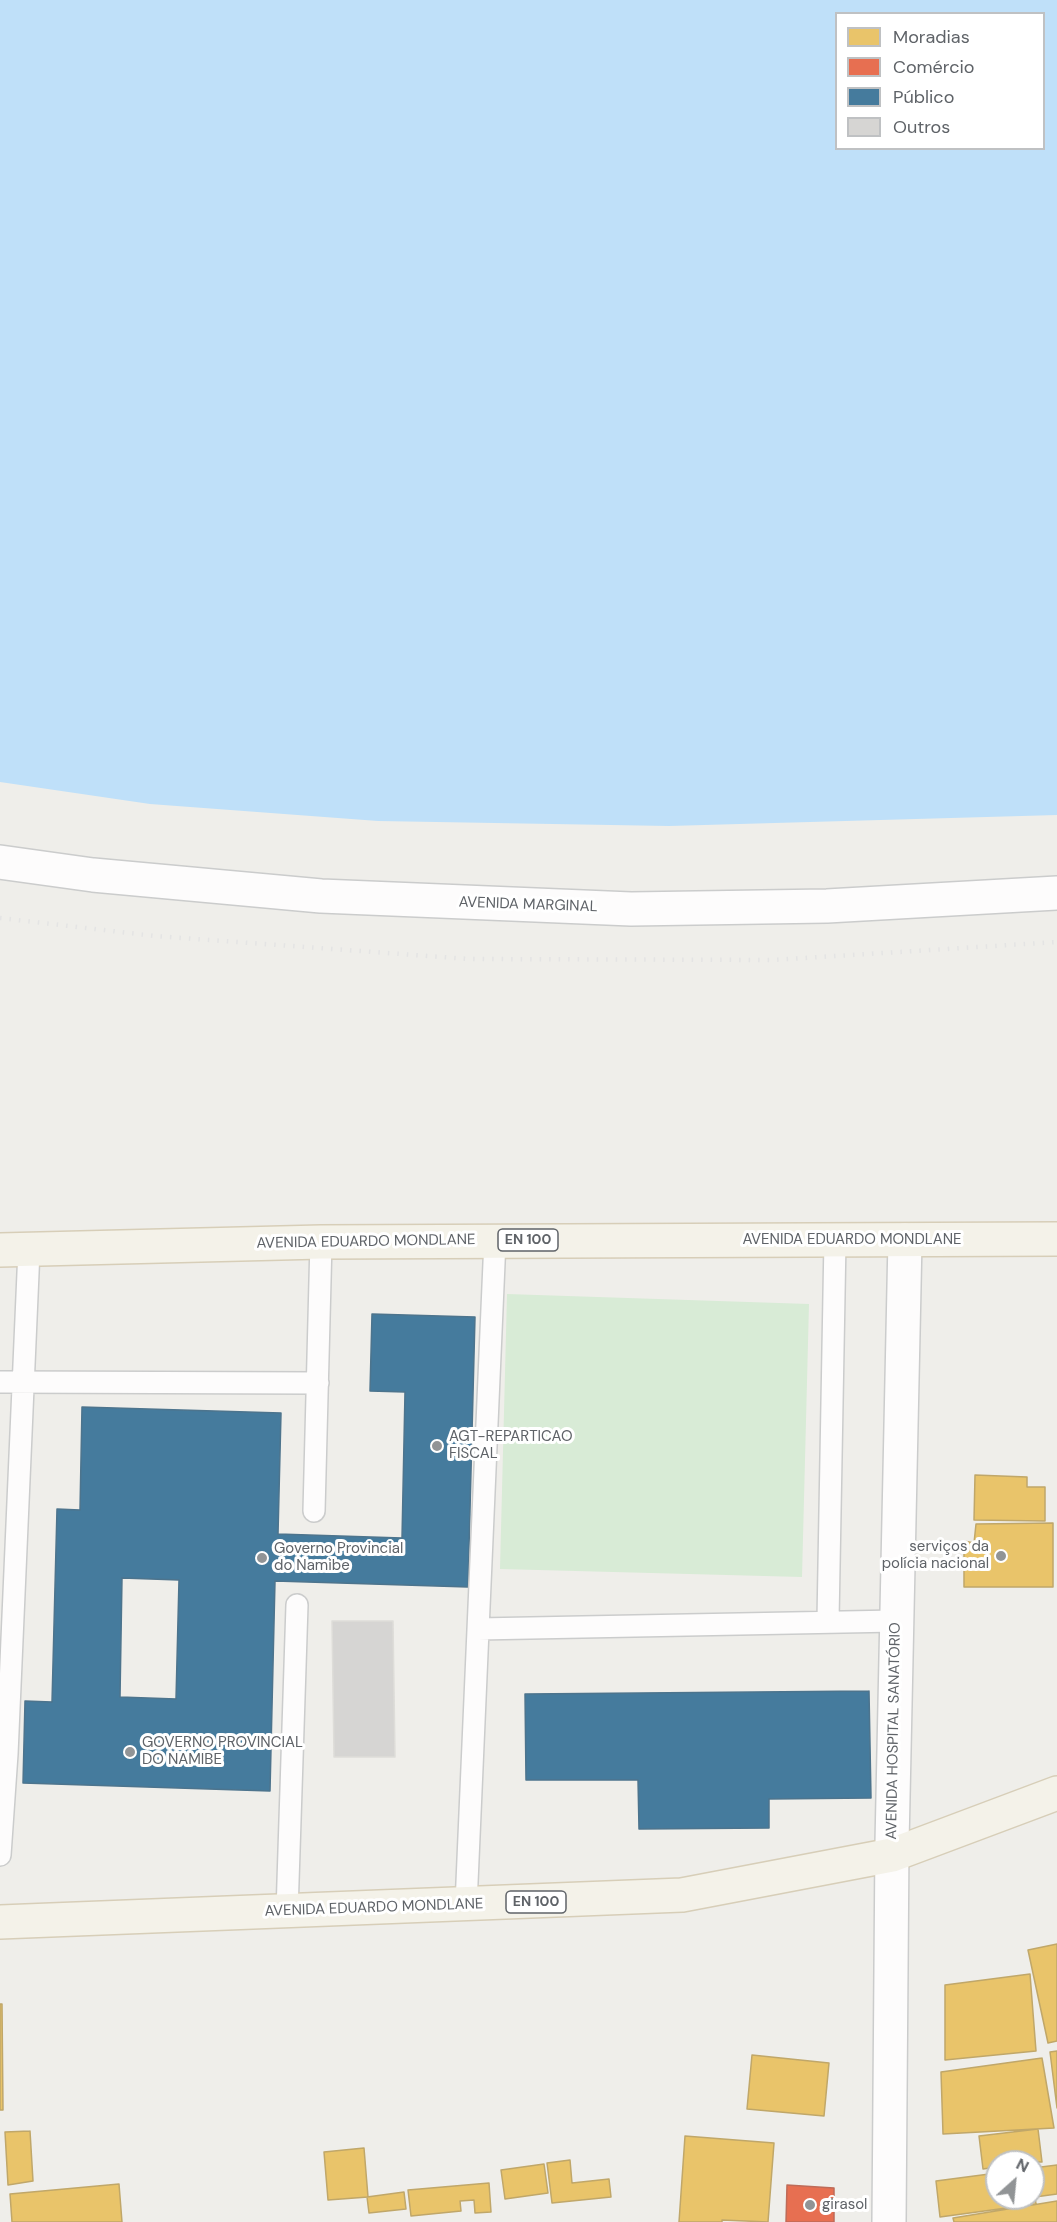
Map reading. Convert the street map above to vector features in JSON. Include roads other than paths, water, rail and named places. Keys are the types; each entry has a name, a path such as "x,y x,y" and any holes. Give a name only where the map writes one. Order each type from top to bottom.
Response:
{"main road":[{"name":"AVENIDA EDUARDO MONDLANE","path":"15,1250 495,1240 1057,1239"},
{"name":"AVENIDA EDUARDO MONDLANE","path":"0,1922 682,1895 892,1855 1057,1793"}],"street":[{"name":"AVENIDA MARGINAL","path":"0,862 93,875 321,896 631,909 827,906 1057,893"},
{"name":"AVENIDA HOSPITAL SANATÓRIO","path":"889,2222 892,1855 905,1240"}],"lane":[{"path":"466,1905 495,1240"},
{"path":"828,1620 835,1240"},
{"path":"314,1511 321,1242"},
{"path":"0,1855 25,1382 15,1250"},
{"path":"0,1382 318,1383"},
{"path":"287,1912 297,1605"},
{"path":"478,1629 828,1620 896,1621"}],"water":[{"path":"0,0 1057,0 1057,815 669,826 378,821 150,804 0,782"}],"railway":[{"path":"0,918 155,936 469,959 772,960 1057,942"}],"place":[{"name":"AGT-REPARTICAO FISCAL","path":"437,1446"},
{"name":"serviços da polícia nacional","path":"1001,1556"},
{"name":"Governo Provincial do Namibe","path":"262,1558"},
{"name":"GOVERNO PROVINCIAL DO NAMIBE","path":"130,1752"},
{"name":"girasol","path":"810,2205"}]}
